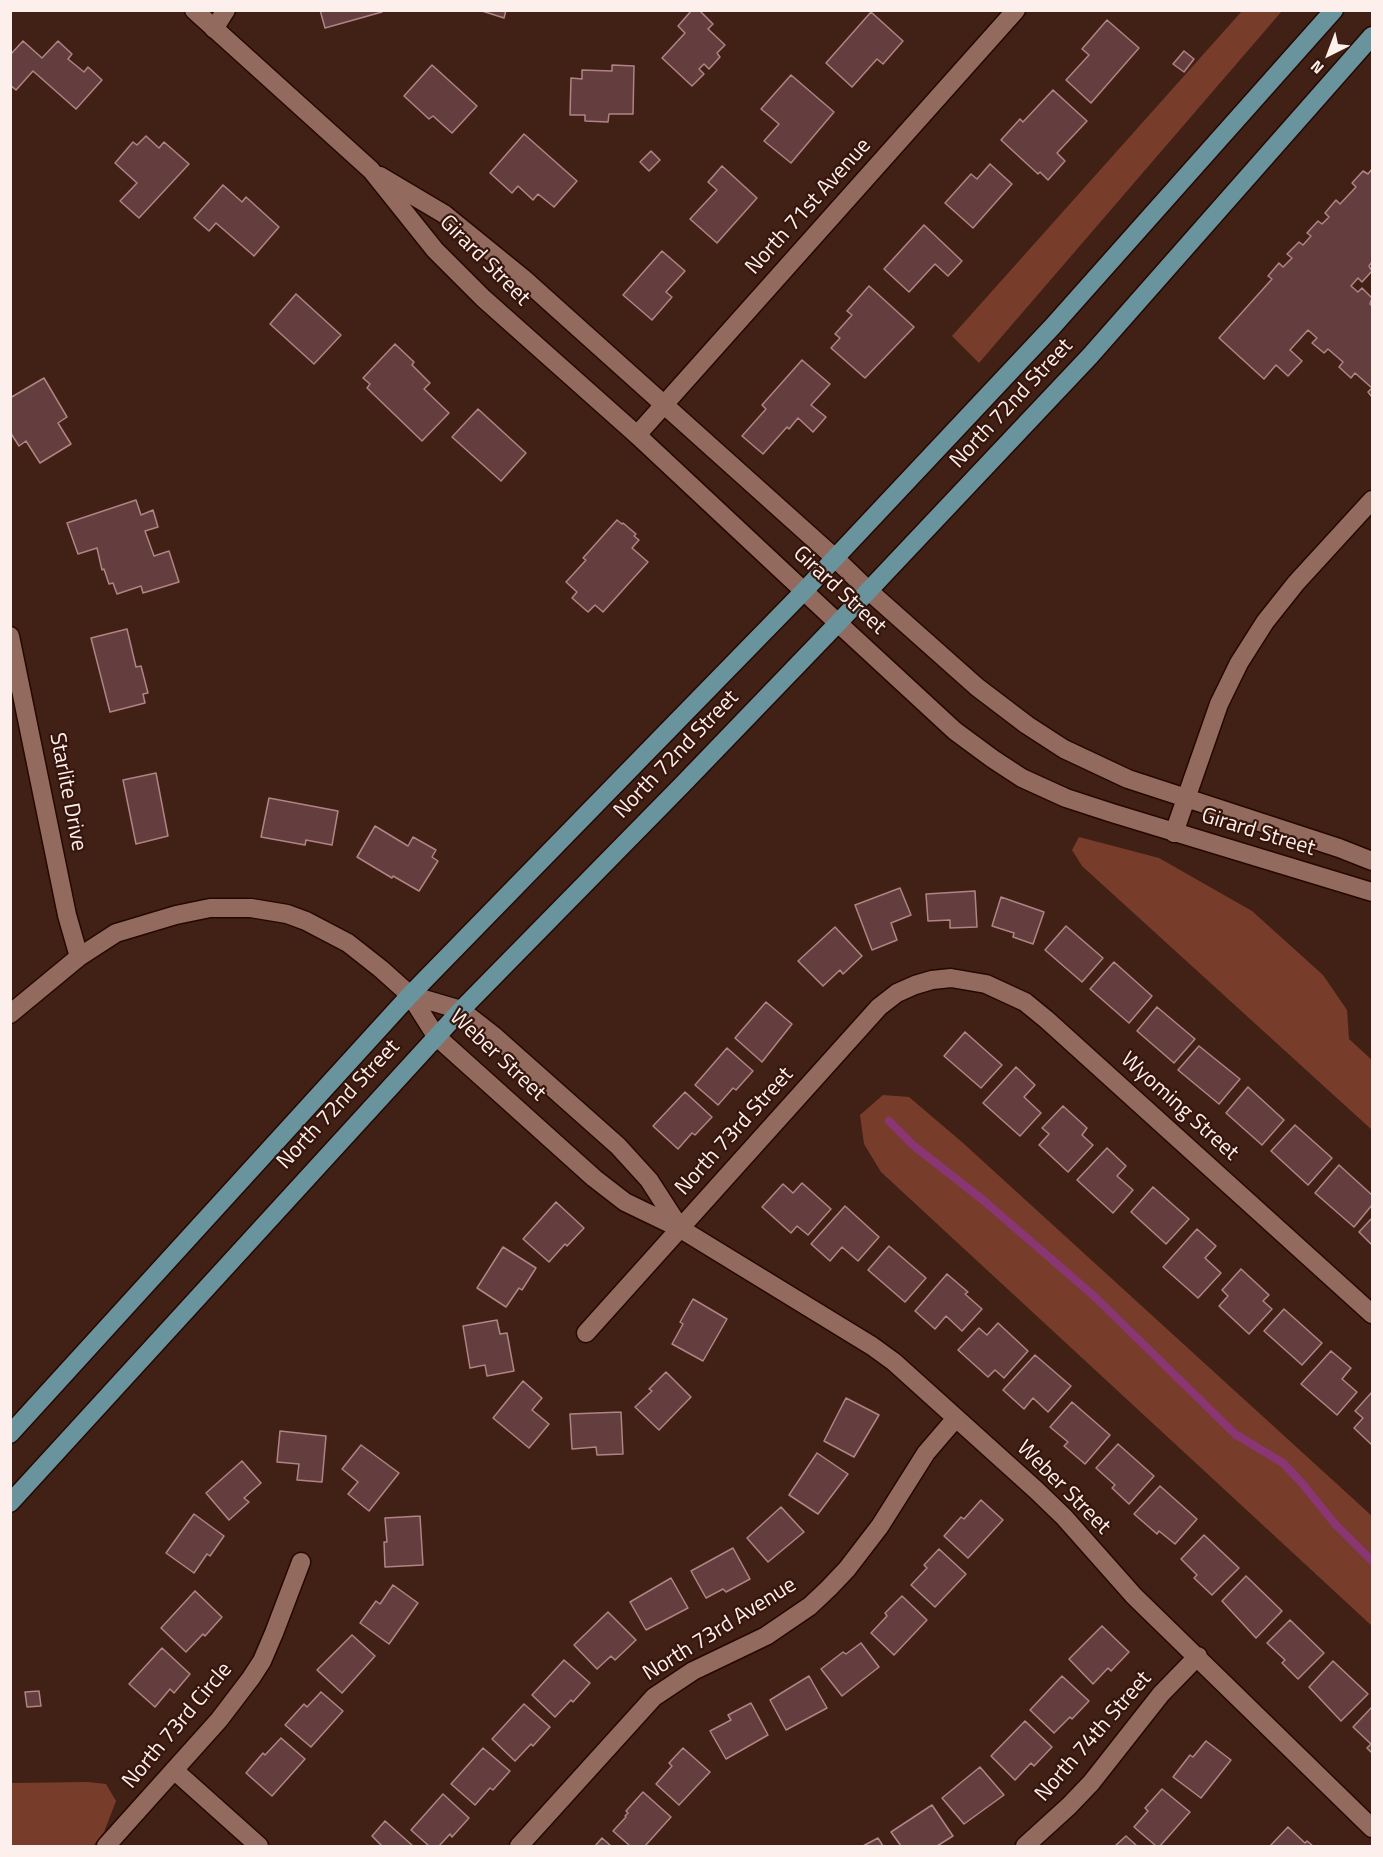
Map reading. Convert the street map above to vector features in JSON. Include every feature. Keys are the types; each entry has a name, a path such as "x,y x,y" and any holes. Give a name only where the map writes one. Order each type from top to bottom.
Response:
{"main road":[{"name":"North 72nd Street","path":"10,1434 410,995 804,591 1053,326 1334,10"},
{"name":"North 72nd Street","path":"10,1503 460,1010 869,591 1098,347 1372,36"}],"street":[{"name":"Girard Street","path":"194,10 371,170 435,250 483,298 637,435 956,731 1012,772 1066,798 1372,892"},
{"path":"214,29 226,10"},
{"name":"North 71st Avenue","path":"637,435 1016,10"},
{"name":"Girard Street","path":"371,170 444,214 524,279 976,687 1050,741 1128,779 1339,848 1372,861"},
{"path":"1174,833 1219,704 1239,663 1265,622 1296,583 1372,500"},
{"name":"Starlite Drive","path":"10,636 67,915 79,957"},
{"path":"10,1014 79,957 116,933 176,915 210,908 251,908 286,914 306,921 366,956 410,995"},
{"name":"Wyoming Street","path":"932,980 951,978 986,984 1025,1002 1372,1314"},
{"name":"North 73rd Street","path":"586,1333 879,1007 897,993 932,980"},
{"name":"Weber Street","path":"410,995 460,1010 493,1035 618,1146 649,1180 681,1229"},
{"name":"Weber Street","path":"410,995 436,1036 594,1178 625,1202 681,1229 872,1346 894,1362 1064,1517 1110,1570 1372,1828"},
{"name":"North 73rd Avenue","path":"519,1846 654,1697 693,1671 766,1636 810,1606 829,1588 875,1533 926,1453 956,1418"},
{"name":"North 73rd Circle","path":"106,1846 219,1720 262,1661 301,1563"},
{"name":"North 74th Street","path":"1025,1846 1091,1783 1155,1701 1198,1656"},
{"path":"174,1770 259,1846"}],"shaded area":[{"path":"1242,11 1282,11 979,363 952,336"},
{"path":"1079,837 1159,858 1252,911 1323,975 1347,1010 1349,1039 1372,1060 1372,1130 1082,866 1072,850"},
{"path":"883,1095 909,1097 963,1143 1372,1516 1372,1626 881,1172 864,1144 860,1115"},
{"path":"88,1782 106,1784 116,1801 104,1832 93,1846 11,1846 11,1783"}],"building":[{"path":"320,10 381,10 382,12 325,28"},
{"path":"479,10 506,10 504,18"},
{"path":"692,10 699,10 713,24 708,29 725,45 717,53 720,57 709,69 704,64 699,69 704,74 692,86 662,58 685,33 678,26"},
{"path":"871,12 903,41 883,64 877,59 852,87 826,63"},
{"path":"1107,20 1139,48 1091,103 1066,80 1089,55 1082,49"},
{"path":"23,41 42,58 58,41 72,54 68,59 84,72 88,67 102,80 76,109 33,71 16,90 10,85 10,55"},
{"path":"1184,51 1194,59 1184,72 1173,64"},
{"path":"432,65 477,106 452,133 433,116 429,119 404,96"},
{"path":"612,65 634,66 633,114 609,114 608,122 585,121 585,115 570,115 571,78 582,79 582,70 612,71"},
{"path":"791,75 834,112 791,163 764,141 779,124 761,109"},
{"path":"1053,90 1087,121 1057,153 1065,161 1048,180 1040,172 1038,174 1001,140 1020,119 1023,122"},
{"path":"524,134 577,181 554,207 538,194 533,200 518,186 512,193 490,173"},
{"path":"146,136 159,148 164,142 189,164 139,218 120,201 137,183 115,163 133,142 137,145"},
{"path":"651,151 660,160 649,171 640,162"},
{"path":"990,164 1012,184 973,228 945,203 971,174 977,179"},
{"path":"722,166 757,198 717,243 690,219 717,190 708,182"},
{"path":"1372,169 1372,262 1369,266 1372,271 1362,282 1358,278 1351,286 1358,292 1362,288 1372,298 1370,304 1372,306 1372,388 1355,373 1351,378 1339,367 1343,362 1328,349 1324,353 1312,343 1317,338 1308,330 1290,350 1302,361 1288,376 1276,365 1264,379 1219,338 1272,279 1268,276 1279,263 1283,267 1292,258 1287,254 1299,242 1303,245 1311,236 1307,233 1318,221 1322,224 1329,217 1325,213 1336,200 1340,204 1356,187 1352,183 1363,171 1368,174"},
{"path":"223,185 242,202 246,197 279,227 254,256 216,223 209,231 194,218"},
{"path":"924,225 962,261 948,276 935,264 909,292 884,269"},
{"path":"662,251 685,271 666,292 672,297 652,320 623,295"},
{"path":"869,286 914,327 865,378 831,348 840,338 835,334 852,315 847,311"},
{"path":"296,294 341,335 314,364 270,324"},
{"path":"395,344 414,362 412,365 430,383 424,389 449,413 422,441 367,388 370,384 363,378"},
{"path":"802,360 830,384 811,405 826,417 813,432 798,418 763,454 742,436 766,409 762,405"},
{"path":"44,378 67,417 58,423 71,444 40,463 26,441 19,446 10,432 10,398"},
{"path":"478,409 526,453 501,481 452,437"},
{"path":"136,500 141,515 153,510 158,527 145,531 154,556 169,551 179,582 143,593 141,586 117,594 113,583 109,584 104,569 102,570 97,548 78,554 67,523"},
{"path":"617,520 636,534 634,536 639,540 632,548 648,562 603,612 595,605 588,612 572,598 577,592 566,582 586,560 583,558"},
{"path":"127,629 136,667 141,666 148,693 143,694 145,703 110,712 91,638"},
{"path":"156,773 168,836 136,844 123,780"},
{"path":"269,798 338,811 332,845 306,840 305,845 261,837"},
{"path":"375,826 408,846 413,837 436,850 432,857 438,861 419,891 357,857"},
{"path":"900,888 911,915 891,923 897,940 872,950 855,905"},
{"path":"975,891 977,927 950,928 950,920 928,921 926,894"},
{"path":"1001,897 1044,912 1033,944 1013,937 1014,933 992,926"},
{"path":"1066,926 1103,958 1082,982 1045,950"},
{"path":"835,927 862,956 843,974 840,970 823,986 798,961"},
{"path":"1114,962 1152,996 1129,1023 1090,989"},
{"path":"766,1002 792,1024 762,1062 735,1038"},
{"path":"1157,1007 1195,1039 1174,1063 1137,1031"},
{"path":"965,1032 1002,1065 981,1088 944,1056"},
{"path":"1199,1046 1240,1079 1219,1104 1178,1070"},
{"path":"727,1048 753,1071 718,1105 695,1085"},
{"path":"1016,1067 1035,1085 1024,1097 1041,1113 1020,1136 983,1103"},
{"path":"1248,1087 1284,1120 1262,1145 1226,1113"},
{"path":"685,1092 712,1117 695,1135 692,1133 678,1149 653,1126"},
{"path":"1063,1106 1087,1128 1082,1135 1093,1145 1068,1172 1039,1145 1049,1134 1042,1128"},
{"path":"1295,1125 1332,1158 1308,1185 1271,1151"},
{"path":"1107,1148 1126,1166 1117,1176 1133,1190 1113,1213 1077,1180"},
{"path":"1339,1165 1372,1195 1372,1205 1354,1227 1315,1193"},
{"path":"802,1183 831,1209 808,1235 797,1226 791,1233 762,1207 783,1184 793,1193"},
{"path":"1153,1187 1189,1219 1166,1244 1131,1212"},
{"path":"556,1202 584,1228 549,1262 523,1239"},
{"path":"845,1206 879,1237 858,1261 842,1247 830,1261 811,1244"},
{"path":"1372,1218 1372,1245 1359,1232"},
{"path":"1197,1229 1216,1246 1205,1258 1221,1273 1198,1298 1163,1267"},
{"path":"889,1246 926,1278 905,1302 868,1270"},
{"path":"503,1247 536,1268 522,1290 519,1288 506,1307 477,1288"},
{"path":"1241,1269 1269,1295 1263,1301 1272,1309 1249,1334 1219,1306 1228,1296 1222,1290"},
{"path":"947,1274 968,1292 965,1294 982,1309 962,1331 946,1316 935,1329 915,1311"},
{"path":"693,1299 727,1319 703,1361 672,1344 683,1324 680,1322"},
{"path":"1284,1309 1322,1343 1302,1365 1264,1331"},
{"path":"497,1320 500,1334 507,1333 514,1371 487,1376 485,1365 470,1368 463,1326"},
{"path":"998,1323 1028,1351 1004,1378 995,1370 988,1377 958,1350 979,1328 987,1335"},
{"path":"1331,1351 1351,1368 1342,1379 1357,1392 1337,1415 1301,1384"},
{"path":"1035,1355 1071,1386 1048,1412 1033,1398 1024,1409 1003,1390"},
{"path":"666,1372 691,1397 659,1430 635,1407 652,1391 649,1389"},
{"path":"523,1381 542,1398 532,1410 549,1424 529,1448 493,1418"},
{"path":"1372,1392 1372,1445 1354,1428 1363,1418 1355,1411"},
{"path":"846,1398 879,1415 854,1457 824,1441"},
{"path":"1072,1402 1110,1435 1085,1464 1064,1446 1068,1442 1050,1427"},
{"path":"621,1412 623,1454 597,1455 596,1447 572,1449 570,1414"},
{"path":"280,1431 326,1436 322,1482 297,1480 299,1464 277,1462"},
{"path":"1118,1444 1154,1476 1129,1504 1112,1488 1115,1485 1096,1468"},
{"path":"361,1445 399,1473 369,1511 348,1494 358,1482 342,1469"},
{"path":"817,1453 848,1474 818,1514 789,1495"},
{"path":"242,1461 261,1483 244,1498 249,1502 229,1520 206,1493"},
{"path":"1160,1486 1197,1519 1175,1544 1159,1531 1157,1534 1134,1514"},
{"path":"981,1500 1003,1520 968,1558 944,1536"},
{"path":"781,1507 804,1532 768,1562 747,1538"},
{"path":"194,1514 224,1536 210,1556 207,1554 194,1573 166,1553"},
{"path":"420,1516 423,1565 385,1567 384,1542 387,1542 385,1518"},
{"path":"1204,1535 1239,1568 1212,1595 1194,1578 1197,1575 1181,1559"},
{"path":"733,1548 750,1579 726,1592 723,1589 706,1598 691,1571"},
{"path":"939,1549 966,1574 935,1607 911,1585 927,1568 924,1565"},
{"path":"1246,1576 1282,1611 1256,1638 1222,1601"},
{"path":"671,1578 688,1608 646,1630 630,1602"},
{"path":"393,1585 418,1603 389,1644 360,1623 376,1601 380,1604"},
{"path":"195,1591 222,1617 186,1652 161,1628"},
{"path":"902,1596 927,1620 894,1655 871,1633 887,1616 885,1613"},
{"path":"608,1612 636,1640 615,1660 611,1656 597,1669 574,1645"},
{"path":"1290,1620 1324,1653 1298,1679 1282,1663 1285,1660 1267,1643"},
{"path":"1102,1626 1129,1652 1111,1671 1108,1668 1093,1684 1069,1659"},
{"path":"352,1635 375,1656 342,1693 317,1670"},
{"path":"861,1643 879,1667 842,1696 821,1669 843,1652 846,1654"},
{"path":"162,1648 190,1674 174,1693 170,1689 155,1707 129,1684"},
{"path":"564,1660 590,1683 555,1717 532,1695"},
{"path":"1333,1661 1368,1694 1341,1721 1309,1687"},
{"path":"809,1676 827,1708 786,1730 770,1700"},
{"path":"1062,1676 1089,1701 1072,1719 1070,1717 1054,1733 1030,1710"},
{"path":"39,1691 41,1706 27,1707 25,1692"},
{"path":"321,1692 343,1711 311,1747 285,1725 304,1704 307,1707"},
{"path":"751,1703 768,1735 726,1759 710,1731 731,1720 728,1715"},
{"path":"524,1704 550,1727 515,1761 492,1739"},
{"path":"1372,1707 1372,1753 1367,1748 1371,1744 1353,1727"},
{"path":"1025,1721 1052,1747 1034,1766 1031,1763 1015,1780 991,1756"},
{"path":"281,1738 305,1759 272,1796 246,1773 263,1753 265,1755"},
{"path":"1206,1741 1231,1760 1201,1798 1173,1777 1190,1755 1193,1757"},
{"path":"483,1748 510,1771 475,1805 451,1784"},
{"path":"683,1748 710,1772 679,1805 656,1784 672,1766 669,1763"},
{"path":"980,1767 1004,1795 964,1824 942,1798"},
{"path":"1162,1789 1190,1812 1160,1846 1156,1846 1134,1827 1148,1811 1145,1808"},
{"path":"643,1792 671,1817 645,1846 630,1846 613,1831 626,1817 628,1813 626,1811"},
{"path":"443,1794 469,1818 452,1837 450,1834 439,1846 429,1846 411,1830"},
{"path":"932,1805 953,1836 937,1846 901,1846 891,1832"},
{"path":"385,1821 413,1846 382,1846 372,1836"},
{"path":"1288,1827 1305,1843 1307,1841 1313,1846 1270,1846"},
{"path":"1126,1836 1137,1846 1115,1846"},
{"path":"602,1838 611,1846 595,1846"},
{"path":"878,1838 883,1846 863,1846"}],"waterway":[{"path":"889,1121 914,1146 983,1200 1094,1296 1235,1434 1283,1463 1335,1524 1372,1561"}]}
